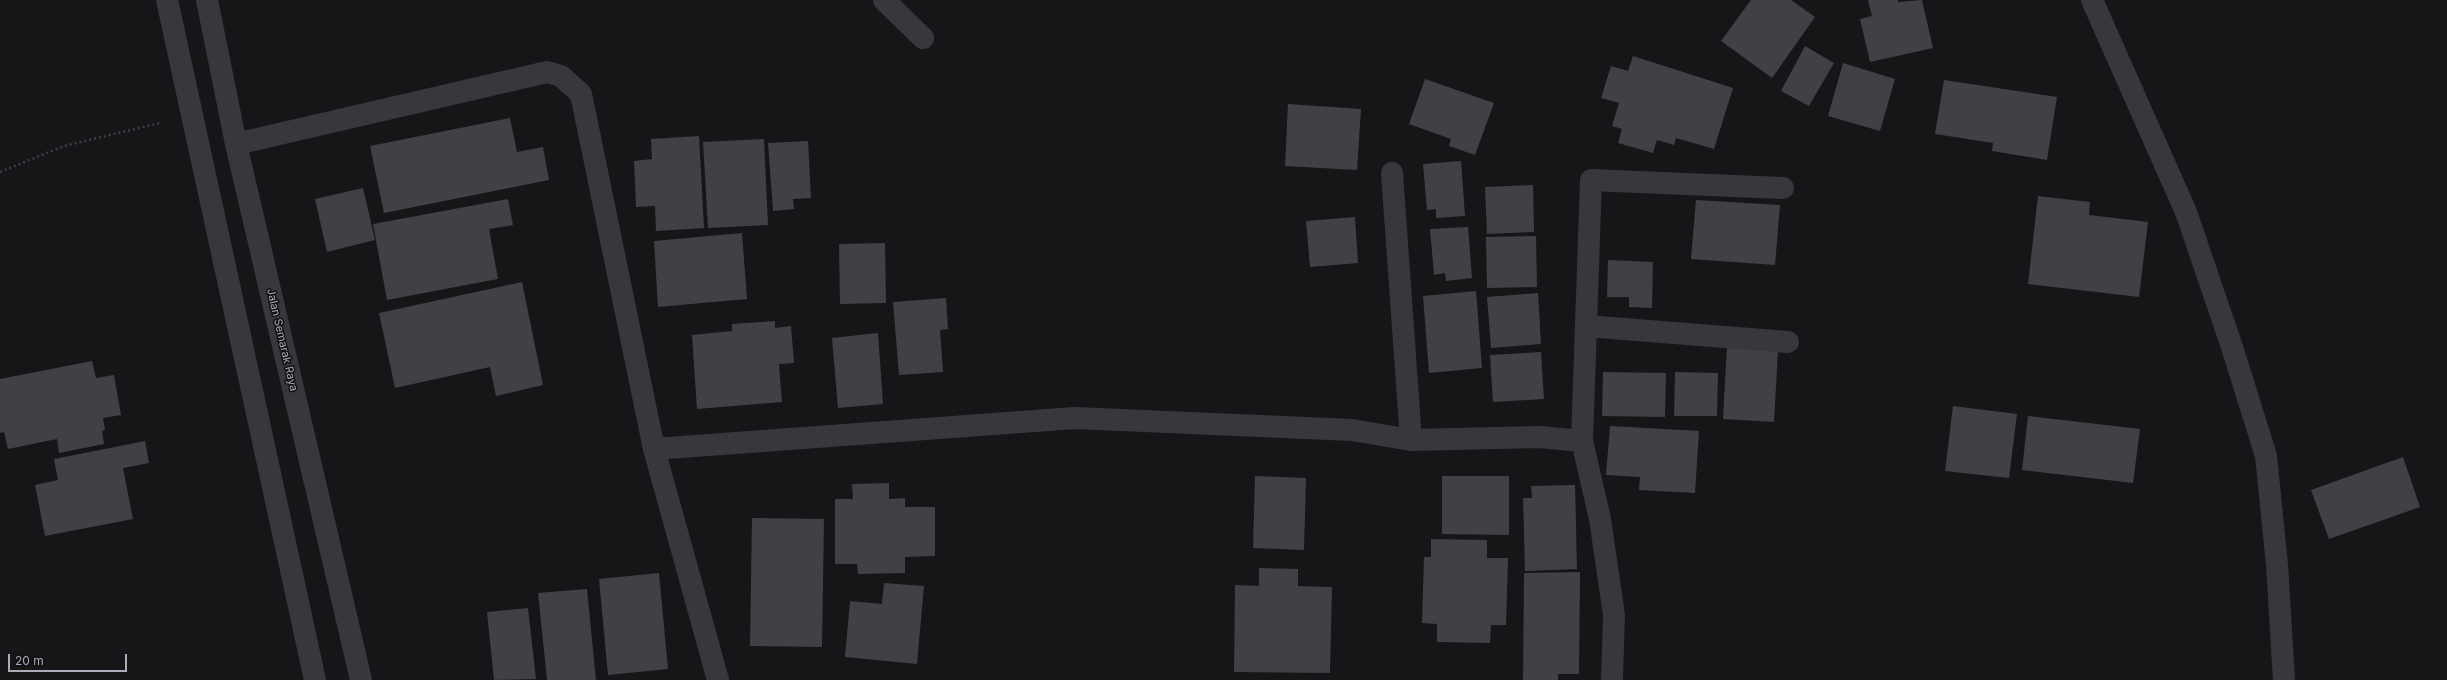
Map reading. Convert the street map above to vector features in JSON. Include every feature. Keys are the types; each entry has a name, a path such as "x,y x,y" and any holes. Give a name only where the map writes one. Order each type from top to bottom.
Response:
{"street":[{"path":"167,0 315,680"},
{"name":"Jalan Semarak Raya","path":"207,0 236,144 361,680"},
{"path":"884,0 923,38"},
{"path":"2092,0 2186,212 2232,346 2266,456 2277,565 2284,680"},
{"path":"236,144 546,72 561,76 581,94 654,449 718,680"},
{"path":"1392,173 1411,440"},
{"path":"1612,680 1614,616 1600,519 1582,441 1591,180 1783,188"},
{"path":"1586,326 1788,342"},
{"path":"654,449 1076,418 1352,430 1411,440 1539,437 1582,441"}],"path":[{"path":"0,172 64,146 191,115"}],"building":[{"path":"1751,0 1791,0 1815,17 1772,78 1721,41"},
{"path":"1868,0 1898,0 1898,2 1922,0 1933,48 1870,62 1860,19 1872,16"},
{"path":"1805,46 1834,63 1809,106 1781,91"},
{"path":"1633,56 1733,88 1714,149 1676,138 1674,145 1657,140 1653,153 1618,143 1622,129 1612,126 1619,103 1601,98 1611,66 1628,71"},
{"path":"1843,63 1895,79 1880,131 1828,116"},
{"path":"1425,79 1494,103 1475,155 1449,146 1451,139 1409,124"},
{"path":"1944,80 2057,97 2047,160 1992,151 1993,143 1935,134"},
{"path":"1288,104 1361,109 1357,170 1285,166"},
{"path":"510,118 517,152 543,147 549,180 384,213 370,146"},
{"path":"699,136 704,228 656,231 655,206 636,207 634,161 652,159 651,139"},
{"path":"764,139 768,225 708,228 703,142"},
{"path":"808,141 811,198 793,199 794,209 773,211 768,143"},
{"path":"1461,161 1465,216 1436,218 1436,209 1427,210 1423,164"},
{"path":"1533,185 1534,232 1487,234 1485,187"},
{"path":"363,188 375,240 327,252 315,199"},
{"path":"2038,196 2090,202 2089,215 2148,222 2139,297 2028,284"},
{"path":"508,199 513,225 489,229 498,279 387,300 373,224"},
{"path":"1696,200 1780,205 1775,265 1691,259"},
{"path":"1355,217 1358,263 1310,267 1306,221"},
{"path":"1468,227 1472,278 1446,281 1445,273 1434,275 1430,229"},
{"path":"742,233 747,299 658,307 654,241"},
{"path":"1536,236 1537,287 1487,288 1486,237"},
{"path":"885,243 886,303 840,304 839,244"},
{"path":"1608,260 1653,262 1652,308 1629,307 1629,297 1607,297"},
{"path":"522,282 543,385 496,396 490,367 395,388 379,313"},
{"path":"1476,291 1482,368 1429,373 1423,296"},
{"path":"1538,293 1541,344 1491,348 1487,297"},
{"path":"946,298 948,329 940,330 943,372 899,375 893,302"},
{"path":"775,321 775,328 791,326 794,363 779,364 782,402 697,409 692,335 732,331 732,324"},
{"path":"878,333 883,404 838,408 832,338"},
{"path":"1727,346 1778,350 1774,422 1723,419"},
{"path":"1541,352 1544,399 1493,402 1490,355"},
{"path":"92,361 96,378 114,375 121,415 103,418 105,430 102,431 104,444 59,453 57,439 8,449 4,432 0,433 0,379"},
{"path":"1603,372 1666,373 1665,417 1602,416"},
{"path":"1675,372 1718,373 1717,416 1674,416"},
{"path":"1953,406 2017,414 2009,478 1945,471"},
{"path":"2028,416 2140,429 2133,483 2022,470"},
{"path":"1610,426 1699,431 1695,493 1639,490 1640,477 1606,475"},
{"path":"145,441 149,463 123,468 133,519 45,536 35,485 58,480 54,459"},
{"path":"2403,457 2420,507 2329,539 2311,490"},
{"path":"1255,476 1306,478 1304,550 1253,548"},
{"path":"1442,476 1509,476 1509,535 1442,534"},
{"path":"889,483 889,499 905,498 905,507 935,507 935,556 905,557 905,573 858,574 857,564 835,564 835,499 853,499 852,484"},
{"path":"1575,485 1577,569 1525,571 1523,498 1532,498 1531,486"},
{"path":"752,518 824,519 822,647 750,646"},
{"path":"1431,539 1487,540 1487,558 1508,558 1506,625 1491,625 1490,643 1437,642 1437,624 1422,623 1424,557 1431,557"},
{"path":"1259,568 1298,569 1298,586 1332,587 1330,673 1234,672 1235,585 1259,586"},
{"path":"1580,572 1579,674 1558,674 1558,680 1523,680 1524,573"},
{"path":"659,573 668,669 608,675 599,579"},
{"path":"884,583 924,586 917,664 845,657 850,601 882,604"},
{"path":"587,589 596,680 547,680 538,593"},
{"path":"528,608 536,679 494,680 487,612"}]}
